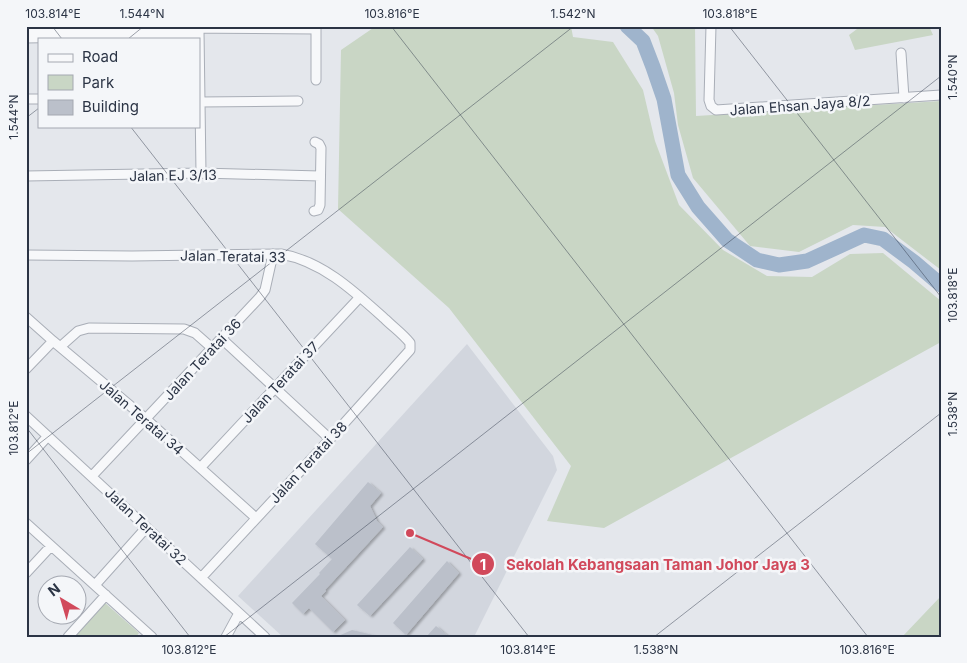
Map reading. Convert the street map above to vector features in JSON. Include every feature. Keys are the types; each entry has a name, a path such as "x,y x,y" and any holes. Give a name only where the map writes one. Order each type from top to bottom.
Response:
{"street":[{"name":"Jalan Ehsan Jaya 8/2","path":"711,26 709,100 711,106 716,110 941,95"},
{"path":"26,30 199,27 316,28 316,80"},
{"path":"26,38 195,35 194,38"},
{"path":"902,53 904,98"},
{"path":"200,102 298,101"},
{"path":"200,128 201,174"},
{"path":"314,211 320,208 321,146 315,142"},
{"name":"Jalan EJ 3/13","path":"26,176 201,174 320,176"},
{"name":"Jalan Teratai 36","path":"92,476 263,293 273,254"},
{"name":"Jalan Teratai 33","path":"26,255 287,255 333,275 360,296 410,343"},
{"name":"Jalan Teratai 37","path":"201,468 360,296"},
{"name":"Jalan Teratai 34","path":"26,317 146,419 256,518"},
{"path":"26,369 56,344 78,331 89,328 184,329 195,333 212,348"},
{"path":"222,339 330,439"},
{"name":"Jalan Teratai 38","path":"201,578 410,350 410,343"},
{"name":"Jalan Teratai 32","path":"26,416 265,637"},
{"path":"26,460 48,436"},
{"path":"26,523 106,594 147,635"},
{"path":"95,585 146,528"},
{"path":"26,573 51,546"},
{"path":"68,637 106,594"},
{"path":"226,637 239,613"}],"shaded area":[{"path":"467,344 553,456 557,470 474,637 283,637 238,596"}],"green space":[{"path":"376,26 571,26 573,37 613,42 643,90 655,141 679,205 723,250 767,276 812,277 850,254 883,253 941,301 941,342 604,528 547,521 571,466 449,308 338,209 341,50"},
{"path":"651,26 695,26 696,116 941,101 941,270 885,227 853,225 799,252 750,246 693,178 678,125 674,93 658,36"},
{"path":"861,26 929,26 933,35 855,50 849,35"},
{"path":"941,596 941,637 902,637"},
{"path":"104,602 139,633 136,637 74,637 83,626 88,626 88,621"}],"building":[{"path":"368,482 381,493 370,506 377,521 383,527 321,596 345,620 333,632 309,608 303,614 292,603 332,559 315,544"},
{"path":"410,547 423,559 370,616 357,605"},
{"path":"447,561 459,573 406,635 393,623"},
{"path":"436,626 449,637 426,637"},
{"path":"352,630 373,635 373,637 336,637"}],"waterway":[{"path":"627,26 643,41 664,99 678,175 698,207 727,240 757,260 779,265 807,261 864,235 883,239 941,285"}],"place":[{"name":"Sekolah Kebangsaan Taman Johor Jaya 3","path":"410,533"}]}
